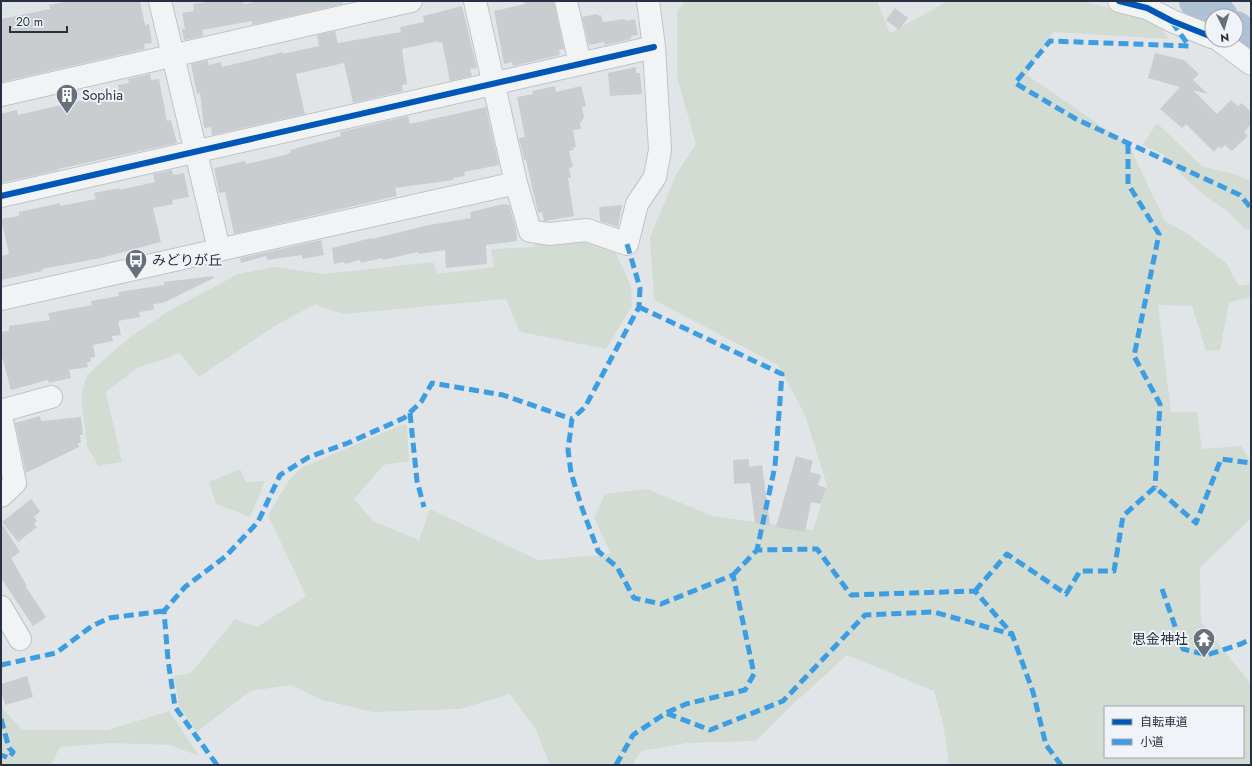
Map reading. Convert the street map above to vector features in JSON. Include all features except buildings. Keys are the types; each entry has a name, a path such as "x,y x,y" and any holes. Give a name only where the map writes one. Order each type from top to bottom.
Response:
{"street":[{"path":"160,1 219,249"},
{"path":"1,95 411,1"},
{"path":"475,1 516,183 530,231 549,234 587,230 627,244 637,204 654,177 660,150 654,47 648,1"},
{"path":"566,1 580,64"},
{"path":"1119,1 1148,8 1172,21 1204,34"},
{"path":"1,196 654,47"},
{"path":"1230,48 1251,64"},
{"path":"1,300 219,249 516,183"},
{"path":"1,411 51,397"},
{"path":"1,416 15,484 1,496"},
{"path":"1,607 20,639"}],"shaded area":[{"path":"685,1 877,1 890,33 948,1 1082,1 1144,17 1162,29 1169,39 1053,32 1027,75 1129,145 1165,221 1188,234 1226,263 1239,286 1251,284 1251,297 1229,302 1220,350 1206,351 1192,306 1158,305 1171,412 1197,412 1202,449 1241,446 1251,461 1251,518 1200,568 1201,622 1251,684 1251,765 949,765 943,723 934,691 847,655 789,708 756,741 687,743 641,751 633,765 550,765 536,730 510,694 460,709 373,712 322,700 291,685 250,691 197,732 179,707 174,676 191,673 235,619 257,627 306,596 268,515 289,480 301,468 404,424 407,426 409,461 384,465 354,499 373,521 419,540 430,509 538,560 611,554 594,518 605,494 647,489 713,516 813,530 827,486 805,415 778,365 654,300 650,237 677,173 696,144 677,77 677,11"},
{"path":"1157,123 1202,166 1237,175 1251,181 1251,230 1244,228 1228,212 1204,195 1183,177 1163,154 1142,145"},
{"path":"580,235 615,251 631,286 632,306 606,349 520,332 506,299 344,314 323,308 316,304 278,324 199,377 179,352 171,357 139,367 106,392 122,462 98,466 87,446 81,396 87,375 130,337 167,312 238,274 275,267 324,274 433,262 438,274 494,267 491,249 535,247 535,239"},
{"path":"240,469 246,482 265,481 250,517 216,504 209,482"},
{"path":"1,707 22,730 108,730 169,711 199,756 170,745 110,743 60,747 51,765 1,765"}],"waterway":[{"path":"1196,1 1210,8"},
{"path":"1244,34 1251,40"}],"marked path":[{"path":"1172,22 1189,46 1050,41 1015,83 1076,119 1240,195 1251,208"},
{"path":"1128,144 1128,184 1159,234 1134,356 1160,404 1155,487"},
{"path":"627,244 640,288 639,307 585,407 572,419 568,450 571,473 598,551 617,567 634,598 661,604 733,575 754,674 745,690 686,704 666,713"},
{"path":"639,307 782,374 775,466 757,550"},
{"path":"217,765 175,707 168,660 164,611 185,587 225,557 258,522 280,475 309,457 348,443 404,418 421,402 432,383 503,395 572,419"},
{"path":"410,413 417,481 424,507"},
{"path":"975,591 1007,554 1066,594 1080,571 1114,571 1123,516 1155,487 1196,523 1221,459 1251,463"},
{"path":"733,575 757,550 817,549 851,595 975,591 1012,634 1033,692 1046,745 1061,765"},
{"path":"1162,589 1183,649 1207,655 1241,644 1251,639"},
{"path":"1,665 56,653 92,626 109,618 164,611"},
{"path":"616,765 633,735 666,713 710,730 783,701 865,615 934,612 1011,634"},
{"path":"1,719 9,748 13,752 9,758 1,755"}],"cycle path":[{"path":"1119,1 1147,8 1172,21 1204,34"},
{"path":"1,196 654,47"}],"place":[{"name":"Sophia","path":"67,114"},
{"name":"みどりが丘","path":"136,280"},
{"name":"思金神社","path":"1204,658"}]}
